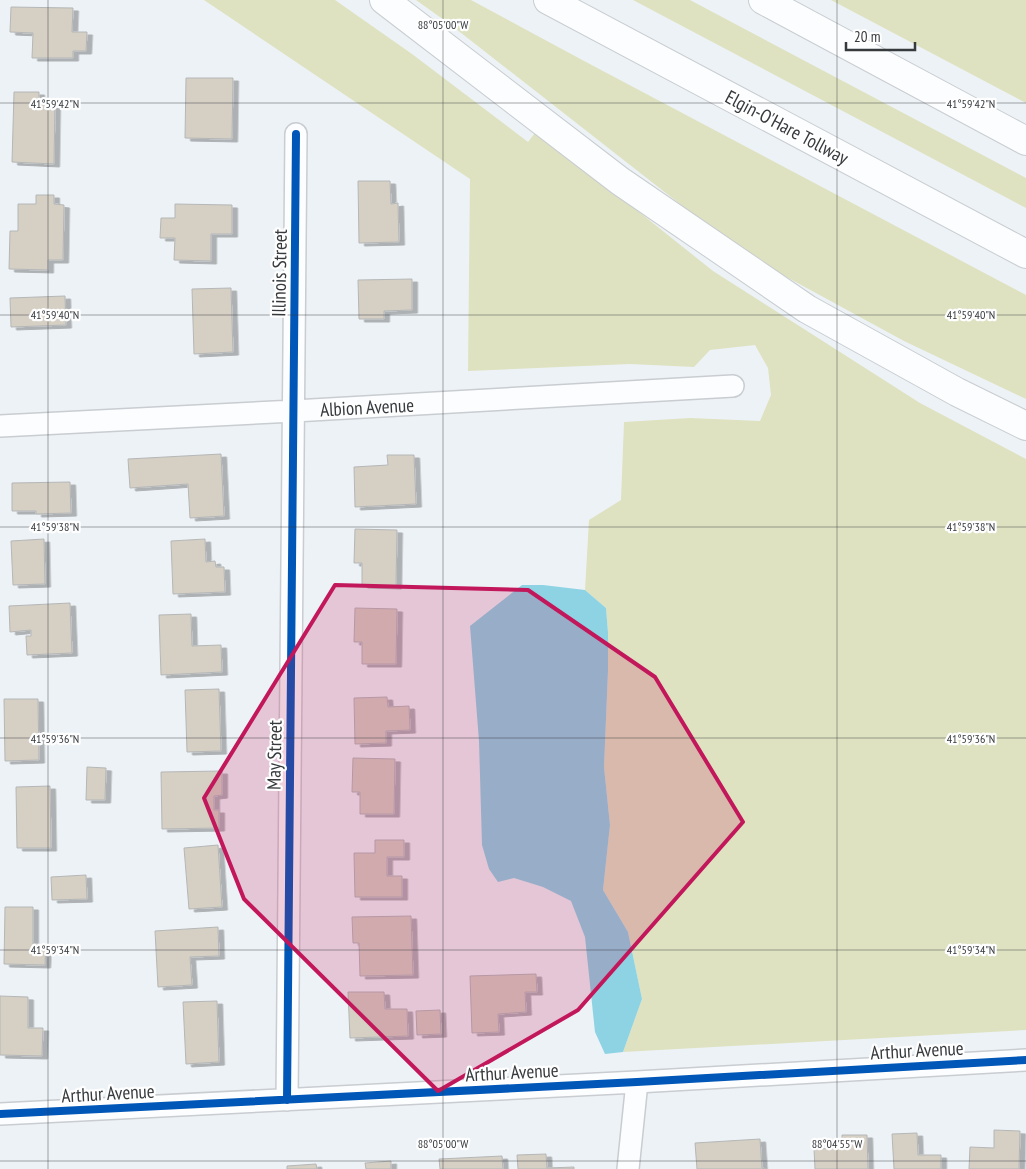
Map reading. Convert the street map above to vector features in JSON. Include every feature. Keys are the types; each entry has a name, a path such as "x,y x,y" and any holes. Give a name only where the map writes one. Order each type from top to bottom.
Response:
{"highway":[{"path":"384,0 620,181 807,310 957,392 1026,426"},
{"name":"Elgin-O'Hare Tollway","path":"548,0 1026,254"},
{"path":"764,0 1026,141"}],"street":[{"name":"Illinois Street","path":"294,411 296,134"},
{"name":"Albion Avenue","path":"0,426 734,386"},
{"name":"May Street","path":"287,1100 294,411"},
{"name":"Arthur Avenue","path":"0,1114 637,1082 1026,1060"},
{"path":"628,1169 637,1082"}],"highlighted area":[{"path":"335,585 528,590 655,677 743,822 578,1010 438,1091 244,899 204,798"}],"green space":[{"path":"204,0 335,0 412,54 528,142 535,133 569,156 713,271 920,403 1026,459 1026,1030 623,1052 642,999 628,932 603,890 610,825 604,767 608,632 606,608 585,590 589,520 621,500 624,422 690,418 760,421 771,395 768,368 755,345 710,350 694,367 630,364 468,371 470,179"},
{"path":"416,0 471,0 1026,295 1026,399 904,341 770,268 685,208 451,25"},
{"path":"633,0 690,0 1026,178 1026,208"},
{"path":"831,0 1026,0 1026,103"}],"water":[{"path":"522,585 543,585 585,590 606,608 608,671 604,767 610,825 603,890 628,932 642,999 623,1052 605,1054 595,1032 585,937 571,901 543,887 514,878 498,882 489,869 482,845 479,741 470,626"}],"building":[{"path":"11,7 73,8 72,32 87,32 86,51 73,51 73,58 32,58 33,33 10,32"},
{"path":"186,78 233,78 232,139 185,138"},
{"path":"14,92 39,92 39,104 55,104 54,164 12,162"},
{"path":"358,181 390,181 391,204 398,203 399,242 359,243"},
{"path":"36,195 54,195 54,204 64,205 63,260 48,260 48,270 9,269 10,231 18,231 18,204 36,204"},
{"path":"175,204 232,205 232,234 211,234 211,261 174,260 175,238 160,238 161,218 175,218"},
{"path":"412,279 412,310 384,311 384,319 359,319 358,280"},
{"path":"231,288 233,352 194,354 192,289"},
{"path":"65,296 66,325 11,327 10,298"},
{"path":"221,454 224,516 190,518 188,484 130,488 128,459"},
{"path":"387,455 414,455 416,504 355,507 354,467 388,465"},
{"path":"70,482 71,513 36,514 36,511 12,511 12,483"},
{"path":"355,529 397,530 396,586 362,585 362,563 354,563"},
{"path":"44,539 45,584 13,585 11,541"},
{"path":"205,539 206,562 215,561 216,567 224,567 225,592 173,594 171,541"},
{"path":"70,603 72,653 27,655 26,636 31,636 31,630 10,632 9,606"},
{"path":"355,608 397,609 396,664 362,664 362,642 354,642"},
{"path":"191,614 192,646 221,645 222,672 161,675 159,615"},
{"path":"219,689 221,751 187,752 185,690"},
{"path":"387,697 388,707 409,706 410,730 386,731 386,743 355,744 354,698"},
{"path":"4,699 38,699 39,760 5,761"},
{"path":"353,758 395,759 394,814 360,814 360,792 352,792"},
{"path":"87,767 106,768 105,800 86,800"},
{"path":"222,771 222,795 214,796 214,810 219,810 219,828 162,829 161,772"},
{"path":"50,786 51,848 17,848 16,787"},
{"path":"375,840 404,840 404,857 387,857 387,876 402,876 402,897 355,897 354,853 375,853"},
{"path":"218,845 222,907 189,909 184,848"},
{"path":"86,875 87,899 52,900 51,877"},
{"path":"5,907 33,907 33,944 46,945 45,965 4,964"},
{"path":"411,916 413,975 360,976 359,943 353,943 352,917"},
{"path":"218,927 219,956 190,957 192,985 158,987 155,931"},
{"path":"536,974 537,992 525,992 526,1012 498,1014 499,1032 472,1033 470,976"},
{"path":"348,992 384,992 385,1009 407,1009 408,1036 350,1038"},
{"path":"0,996 28,997 28,1028 43,1028 42,1056 0,1055"},
{"path":"217,1001 219,1062 186,1064 183,1002"},
{"path":"440,1010 441,1034 417,1035 416,1011"},
{"path":"994,1130 1020,1131 1019,1169 969,1169 970,1147 994,1148"},
{"path":"917,1133 918,1155 941,1155 941,1169 894,1169 892,1134"},
{"path":"842,1135 867,1135 868,1169 815,1169 814,1149 842,1148"},
{"path":"760,1139 762,1168 766,1169 697,1169 695,1143"},
{"path":"546,1154 547,1168 574,1167 574,1169 518,1169 517,1155"},
{"path":"502,1156 503,1169 440,1169 439,1159"},
{"path":"391,1161 391,1169 366,1169 365,1163"},
{"path":"316,1164 317,1169 287,1169 287,1166"}],"cycle path":[{"path":"287,1100 296,134"},
{"path":"0,1114 637,1082 1026,1060"}]}
